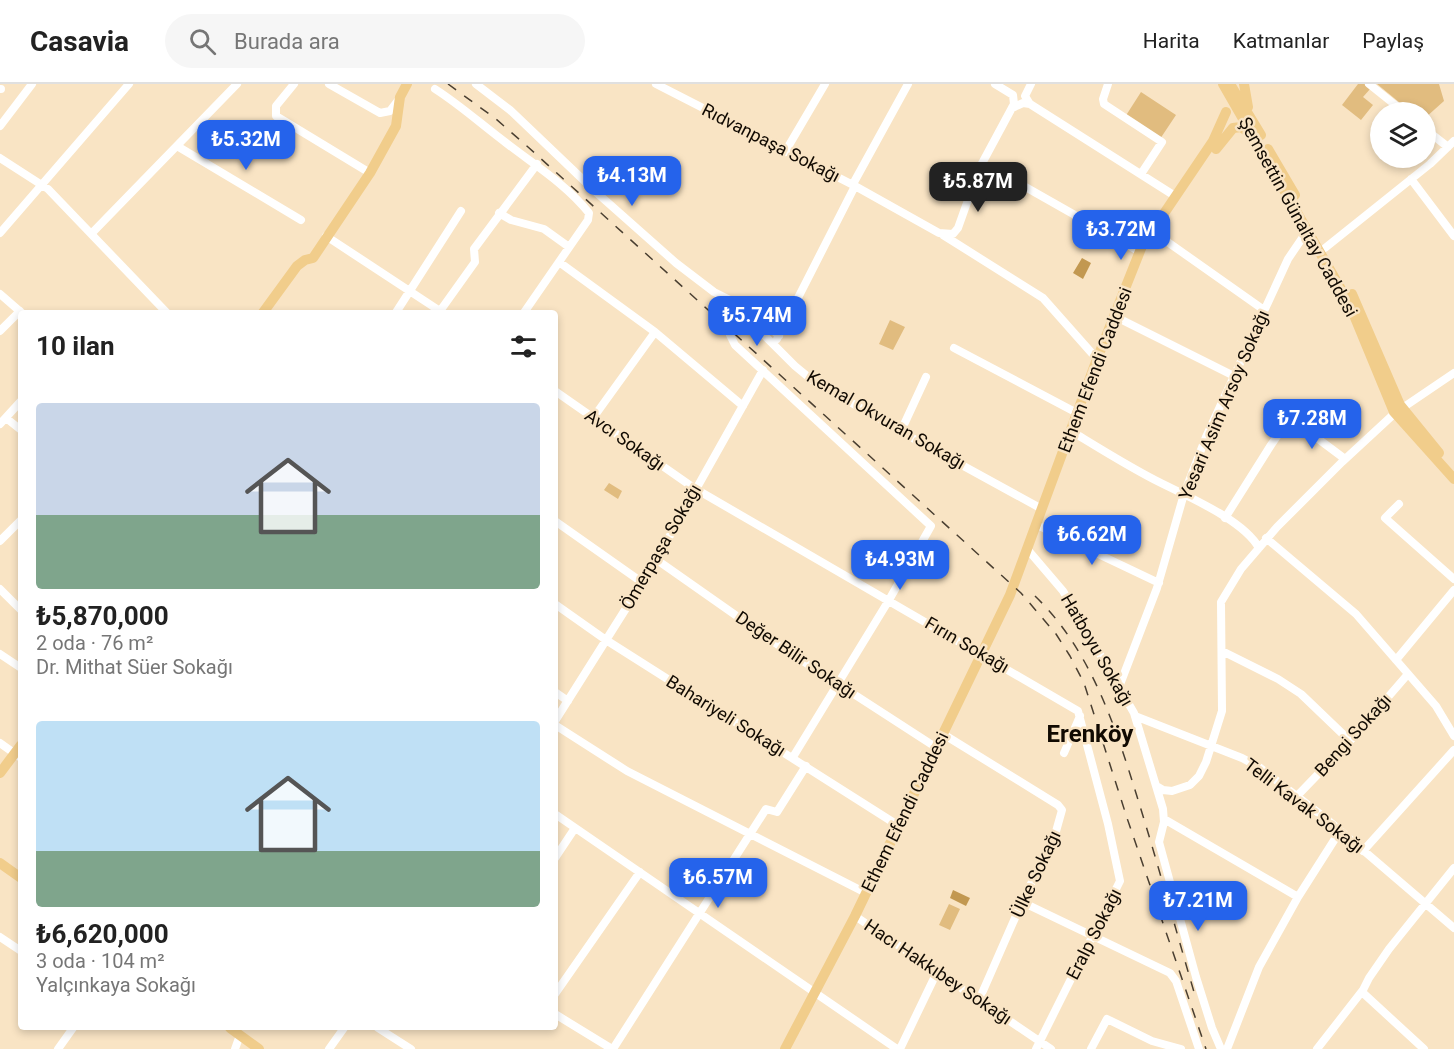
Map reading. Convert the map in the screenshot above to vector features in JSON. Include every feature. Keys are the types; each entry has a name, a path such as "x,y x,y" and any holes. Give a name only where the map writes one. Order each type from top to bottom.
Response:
{"main road":[{"path":"265,310 297,266 313,258 370,173 396,126 400,97 407,84"},
{"name":"Şemsettin Günaltay Caddesi","path":"1234,86 1360,309 1399,411 1454,468"},
{"name":"Şemsettin Günaltay Caddesi","path":"1234,86 1252,135 1351,307 1399,411 1454,479"},
{"name":"Ethem Efendi Caddesi","path":"785,1049 855,916 1010,595 1097,359 1140,252 1213,141 1226,112"},
{"path":"1155,226 1180,200 1230,130 1240,127 1252,135"},
{"path":"0,773 18,753"},
{"path":"0,863 18,876"},
{"path":"233,1030 260,1049"}],"street":[{"path":"0,126 32,84"},
{"path":"0,233 129,84"},
{"path":"92,233 237,84"},
{"path":"294,84 276,105 277,117 370,173"},
{"path":"329,84 380,113 390,111 400,97"},
{"path":"476,84 517,117 610,206 676,263 711,290 754,312 779,336"},
{"path":"785,152 825,84"},
{"path":"773,345 855,186 853,184 908,84"},
{"path":"943,235 953,234 957,229 982,163 1012,109 1014,98 1008,91 995,84"},
{"path":"1008,91 1018,92 1025,84"},
{"path":"1030,84 1025,96 1030,105"},
{"path":"1108,84 1103,99 1104,105 1162,142 1141,174"},
{"path":"1369,84 1392,102"},
{"name":"Rıdvanpaşa Sokağı","path":"658,85 855,186 943,235 1043,298 1097,359"},
{"path":"435,89 537,164 589,212 588,220 526,310"},
{"path":"1012,109 1021,103 1030,105 1175,196"},
{"path":"1325,248 1451,144 1436,135"},
{"path":"177,146 301,220"},
{"path":"0,158 42,184 164,310"},
{"path":"982,163 1140,252"},
{"path":"443,310 475,262 474,249 537,164"},
{"path":"1411,179 1454,236"},
{"path":"397,310 461,212"},
{"path":"500,213 511,220 544,230 569,247"},
{"path":"1155,226 1264,310"},
{"name":"Yesari Asim Arsoy Sokağı","path":"1119,687 1159,583 1184,494 1206,437 1288,259 1308,231"},
{"path":"326,236 439,310"},
{"path":"559,261 655,332 743,406"},
{"path":"0,294 20,310"},
{"path":"0,331 18,315"},
{"path":"1114,316 1234,376"},
{"name":"Kemal Okvuran Sokağı","path":"741,321 744,319 750,321 810,378 1042,509"},
{"path":"593,418 655,332"},
{"path":"730,335 734,344 931,525 890,600 836,684 793,758"},
{"path":"954,348 1077,413"},
{"name":"Ömerpaşa Sokağı","path":"558,718 657,560 763,370"},
{"path":"1162,804 1166,796 1190,785 1197,778 1212,746 1222,711 1222,600 1241,569 1266,538 1345,459 1399,411 1454,373"},
{"path":"901,431 926,377"},
{"name":"Avcı Sokağı","path":"558,393 696,488"},
{"path":"18,404 3,421 18,428"},
{"path":"1225,518 1273,441 1290,419 1345,459"},
{"path":"1071,431 1154,480 1184,494 1225,518 1249,535 1259,548"},
{"name":"Fırın Sokağı","path":"696,488 1071,705 1080,716"},
{"path":"1399,504 1385,518 1454,579"},
{"path":"558,522 643,583"},
{"path":"0,541 18,523"},
{"path":"1037,525 1159,583"},
{"path":"1249,535 1266,538 1344,602 1442,714 1454,736"},
{"name":"Hatboyu Sokağı","path":"1028,550 1063,591 1135,716 1162,804 1164,819 1159,842 1199,986 1221,1049"},
{"name":"Değer Bilir Sokağı","path":"657,560 836,684 937,748"},
{"path":"0,588 18,607"},
{"path":"1396,660 1454,590"},
{"name":"Bahariyeli Sokağı","path":"558,606 606,640 899,826"},
{"path":"1222,651 1278,679 1301,694 1350,741"},
{"path":"0,654 18,666"},
{"name":"Bengi Sokağı","path":"1297,796 1350,741 1408,674"},
{"path":"558,694 568,701"},
{"path":"1064,753 1080,716"},
{"name":"Eralp Sokağı","path":"1038,1045 1116,893 1121,878 1080,716"},
{"name":"Telli Kavak Sokağı","path":"1135,716 1256,765 1340,831 1454,928"},
{"path":"558,725 627,771 866,893"},
{"name":"Ülke Sokağı","path":"943,734 1061,808 1062,813 1056,832 979,1000"},
{"path":"0,743 18,752"},
{"path":"1363,851 1454,750"},
{"path":"558,1016 613,1049 766,808 777,812 806,766"},
{"path":"1158,788 1174,791"},
{"path":"558,816 700,912 813,993 898,1049 937,972"},
{"path":"1164,819 1298,897"},
{"path":"558,854 576,828"},
{"path":"1227,1049 1256,973 1298,897 1340,831"},
{"path":"1317,1049 1362,992 1387,952 1454,868"},
{"path":"558,990 640,872"},
{"path":"1022,902 1163,969 1174,977 1199,1049"},
{"name":"Hacı Hakkıbey Sokağı","path":"855,916 979,1000 1038,1045 1051,1049"},
{"path":"0,937 18,949"},
{"path":"1362,992 1424,1049"},
{"path":"1091,1049 1107,1019 1152,1041 1181,1049"},
{"path":"58,1049 72,1030"},
{"path":"329,1049 343,1030"},
{"path":"381,1030 411,1049"},
{"path":"235,1049 240,1035"}],"shaded area":[{"path":"1358,84 1366,84 1371,88 1363,97 1370,103 1370,109 1361,120 1342,105"},
{"path":"1377,84 1439,84 1444,101 1436,108 1436,102 1399,102"},
{"path":"1141,92 1176,115 1160,139 1125,117"},
{"path":"1082,258 1091,263 1083,279 1073,273"},
{"path":"890,320 905,327 893,350 879,344"},
{"path":"609,483 622,491 618,499 604,490"},
{"path":"953,890 970,898 966,906 950,898"},
{"path":"949,904 960,909 950,930 939,925"}],"tunnel":[{"path":"730,335 741,321"}],"railway":[{"path":"448,84 496,119 528,147 1021,593 1056,634 1084,683 1127,818 1206,1049"},
{"path":"1035,596 1074,644 1114,727 1134,787 1194,992"}],"district":[{"name":"Erenköy","path":"1090,734"}]}
